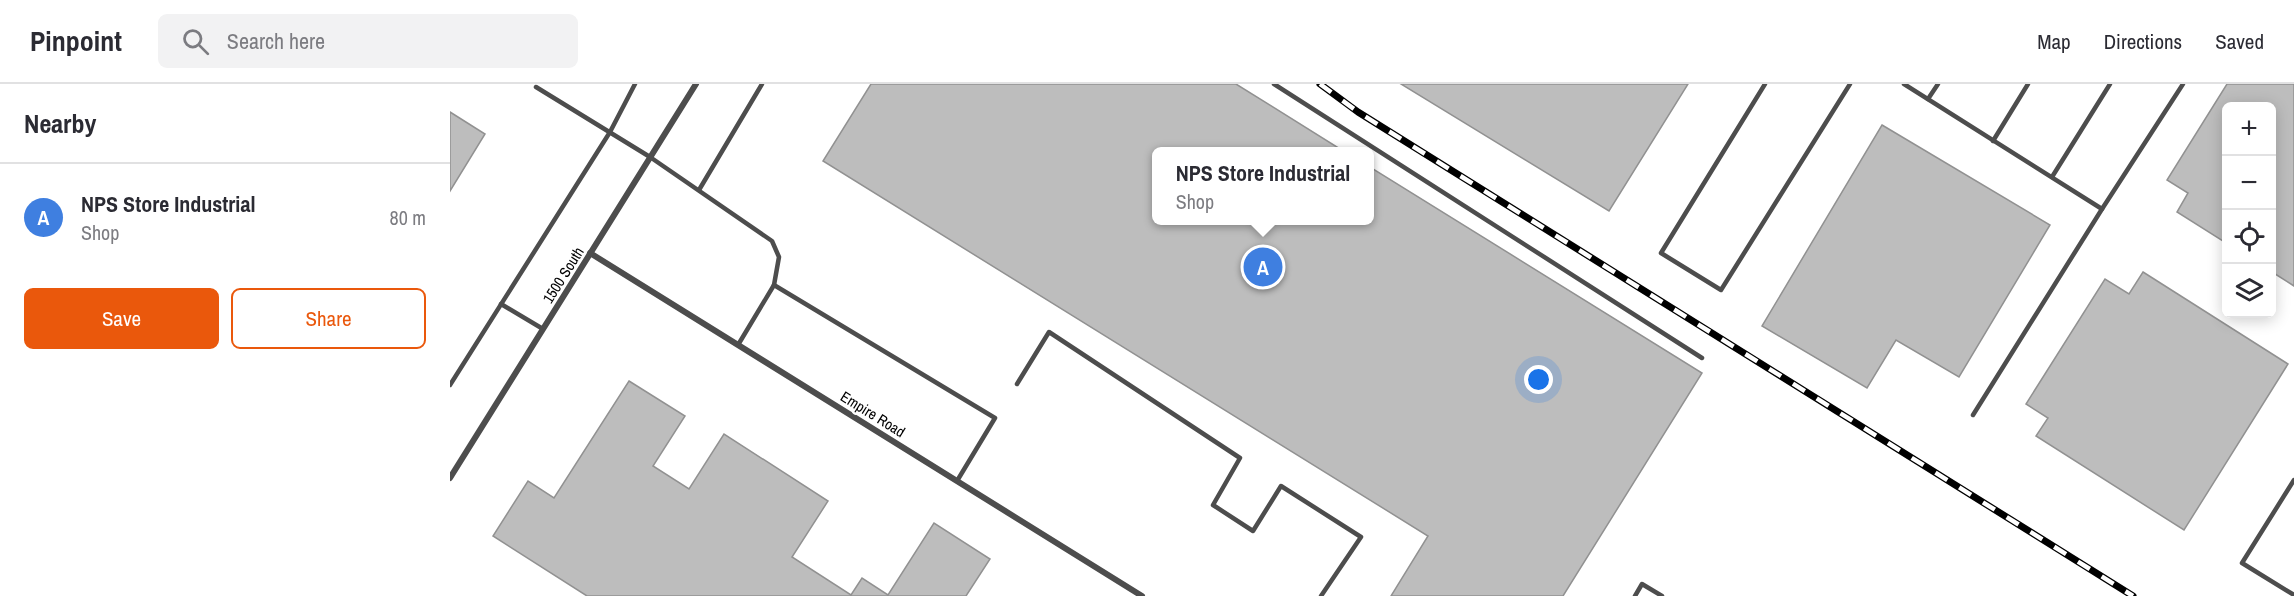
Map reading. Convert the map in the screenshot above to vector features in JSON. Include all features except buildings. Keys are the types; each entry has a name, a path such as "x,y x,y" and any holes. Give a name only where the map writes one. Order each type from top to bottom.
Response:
{"street":[{"name":"1500 South","path":"450,478 696,84"},
{"name":"Empire Road","path":"590,253 1142,596"}],"lane":[{"path":"450,385 610,132 635,84"},
{"path":"699,190 762,84"},
{"path":"1274,84 1372,147"},
{"path":"1765,84 1661,253 1721,290 1850,84"},
{"path":"1904,84 2102,209"},
{"path":"1928,99 1938,84"},
{"path":"1993,141 2028,84"},
{"path":"2052,177 2110,84"},
{"path":"1972,415 2183,84"},
{"path":"536,87 650,157 772,241 779,256 774,285 738,345"},
{"path":"1374,148 1702,358"},
{"path":"774,285 995,418 957,481"},
{"path":"501,304 543,329"},
{"path":"1017,384 1049,332 1240,458 1213,505 1253,531 1281,486 1361,537 1321,596"},
{"path":"450,464 457,468"},
{"path":"2294,480 2242,563 2294,595"},
{"path":"1635,596 1642,584 1662,596"}],"railway":[{"path":"1320,84 1358,112 2133,596"}],"place":[{"name":"NPS Store Industrial","path":"1263,267"}]}
